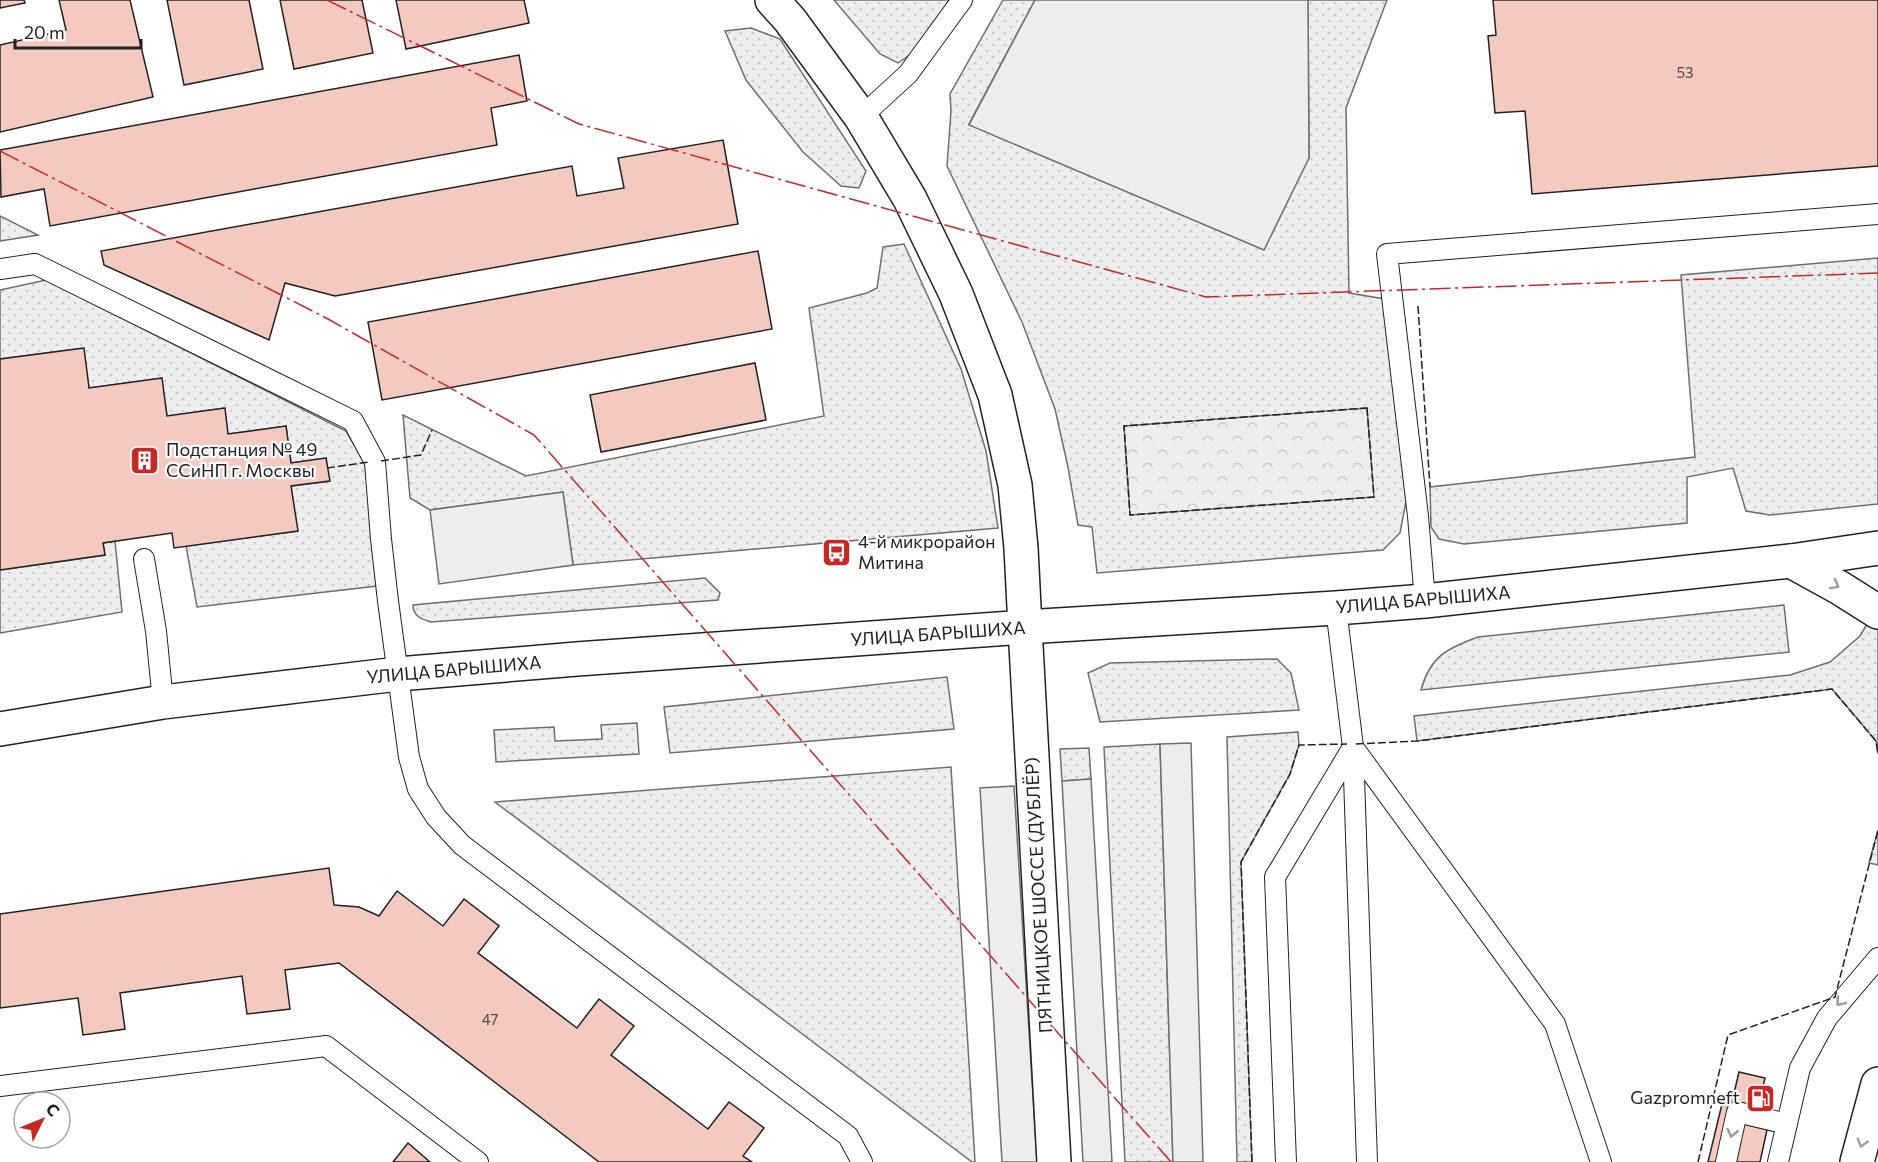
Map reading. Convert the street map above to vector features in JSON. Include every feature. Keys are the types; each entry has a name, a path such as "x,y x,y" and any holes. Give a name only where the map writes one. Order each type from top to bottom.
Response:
{"main road":[{"name":"ПЯТНИЦКОЕ ШОССЕ (ДУБЛЁР)","path":"772,0 790,20 861,117 915,209 956,294 995,395 1015,485 1021,548 1054,1162"},
{"name":"УЛИЦА БАРЫШИХА","path":"0,729 163,702 398,674 1024,627 1425,601 1791,561 1878,548"},
{"path":"1791,561 1878,612"},
{"path":"1857,1162 1878,1084"}],"lane":[{"path":"861,117 909,74 962,0"},
{"path":"1425,601 1418,516 1387,254 1878,214"},
{"path":"0,269 35,264 353,421 375,462 381,540 409,757 418,789 436,817 462,845 848,1136 862,1162"},
{"path":"144,559 156,631 163,702"},
{"path":"1336,608 1353,747 1368,1162"},
{"path":"1286,1162 1275,877 1353,747"},
{"path":"1353,747 1555,1024 1601,1162"},
{"path":"1778,1162 1800,1068 1827,1018 1878,958"},
{"path":"0,1086 326,1046 478,1162"},
{"path":"1726,1162 1737,1112 1787,1124"}],"green space":[{"path":"834,0 950,0 914,52 898,63 880,54"},
{"path":"1003,0 1035,0 969,124 1309,158 1308,0 1387,0 1346,108 1349,293 1385,299 1407,496 1400,533 1383,550 1097,573 1092,527 1078,525 1055,409 1022,322 947,166 950,94"},
{"path":"751,28 780,39 866,171 859,188 841,186 803,152 746,80 725,31"},
{"path":"0,216 38,235 0,241"},
{"path":"904,244 961,369 986,451 998,528 573,565 563,492 430,510 410,498 403,415 526,476 824,416 809,308 867,293 877,288 883,247"},
{"path":"1878,258 1878,504 1770,515 1746,511 1733,468 1687,477 1687,523 1464,544 1439,539 1431,527 1430,487 1695,457 1681,275"},
{"path":"46,280 346,431 365,463 377,586 197,607 186,546 297,531 291,486 329,481 326,458 291,463 286,426 228,434 224,408 167,416 161,378 89,388 83,348 0,359 0,290"},
{"path":"1367,408 1374,497 1130,515 1124,426"},
{"path":"115,541 122,612 0,633 0,570 105,555 103,543"},
{"path":"705,578 720,593 718,600 431,622 418,617 413,609 413,605"},
{"path":"1784,605 1789,652 1421,690 1429,669 1435,661 1449,650 1478,637"},
{"path":"1870,619 1878,626 1878,754 1876,741 1832,689 1417,741 1414,716 1790,675 1830,662 1860,636"},
{"path":"1277,659 1291,673 1299,710 1100,722 1088,673 1110,663"},
{"path":"947,677 954,729 670,753 664,707"},
{"path":"637,723 639,754 496,762 494,730 554,727 555,741 602,739 601,725"},
{"path":"1298,732 1299,745 1290,774 1241,862 1252,1162 1237,1162 1227,737"},
{"path":"1160,744 1173,1162 1125,1162 1104,747"},
{"path":"1089,748 1091,779 1062,781 1060,749"},
{"path":"951,767 975,1162 972,1162 495,802"},
{"path":"1878,830 1878,865 1869,863"}],"shaded area":[{"path":"1035,0 1308,0 1309,158 1264,250 969,125"},
{"path":"563,492 573,565 439,584 430,510"},
{"path":"1191,743 1203,1162 1173,1162 1160,744"},
{"path":"1091,779 1112,1162 1083,1162 1062,781"},
{"path":"1014,786 1037,1162 1002,1162 980,788"}],"building":[{"path":"0,0 24,0 25,3 0,8"},
{"path":"59,0 130,0 153,97 0,132 0,45 66,30"},
{"path":"167,0 249,0 263,69 184,85"},
{"path":"280,0 362,0 373,53 294,69"},
{"path":"396,0 524,0 529,23 406,49"},
{"path":"1493,0 1878,0 1878,166 1532,194 1525,111 1495,113 1488,36 1496,35"},
{"path":"519,55 527,101 491,108 497,145 50,226 44,189 1,197 0,150"},
{"path":"723,140 738,224 335,296 285,283 269,340 104,265 101,251 572,166 577,196 624,188 618,158"},
{"path":"758,251 772,329 382,400 368,322"},
{"name":"Подстанция № 49 ССиНП г. Москвы","path":"84,348 89,388 162,378 167,416 225,408 228,434 286,426 291,463 326,458 330,481 291,486 298,531 174,548 172,533 103,543 105,555 0,570 0,359"},
{"path":"755,363 766,420 601,452 590,395"},
{"path":"329,868 334,905 359,907 379,916 397,891 443,926 464,899 499,926 478,953 577,1028 599,999 634,1026 611,1055 708,1129 729,1102 764,1128 743,1156 752,1162 599,1162 339,963 285,970 290,1009 247,1014 242,976 120,993 125,1029 83,1035 78,998 0,1008 0,914"},
{"path":"1739,1072 1765,1078 1757,1112 1731,1106"},
{"path":"1722,1104 1770,1116 1760,1162 1708,1162"},
{"path":"408,1143 430,1162 393,1162"}],"fence":[{"path":"1418,306 1430,487"},
{"path":"1367,408 1374,497 1130,515 1124,426 1367,408"},
{"path":"381,461 421,455 432,430"},
{"path":"327,468 369,462"},
{"path":"1356,744 1417,741 1832,689 1876,741 1878,754"},
{"path":"1252,1162 1241,862 1290,774 1299,745 1347,744"},
{"path":"1698,1162 1728,1035 1835,997 1878,830"}],"power":[{"path":"327,0 579,124 1206,297 1878,273"},
{"path":"0,151 328,319 534,435 1171,1162"}],"place":[{"name":"Подстанция № 49 ССиНП г. Москвы","path":"145,460"},
{"name":"4-й микрорайон Митина","path":"837,552"},
{"name":"Gazpromneft","path":"1761,1098"}]}
